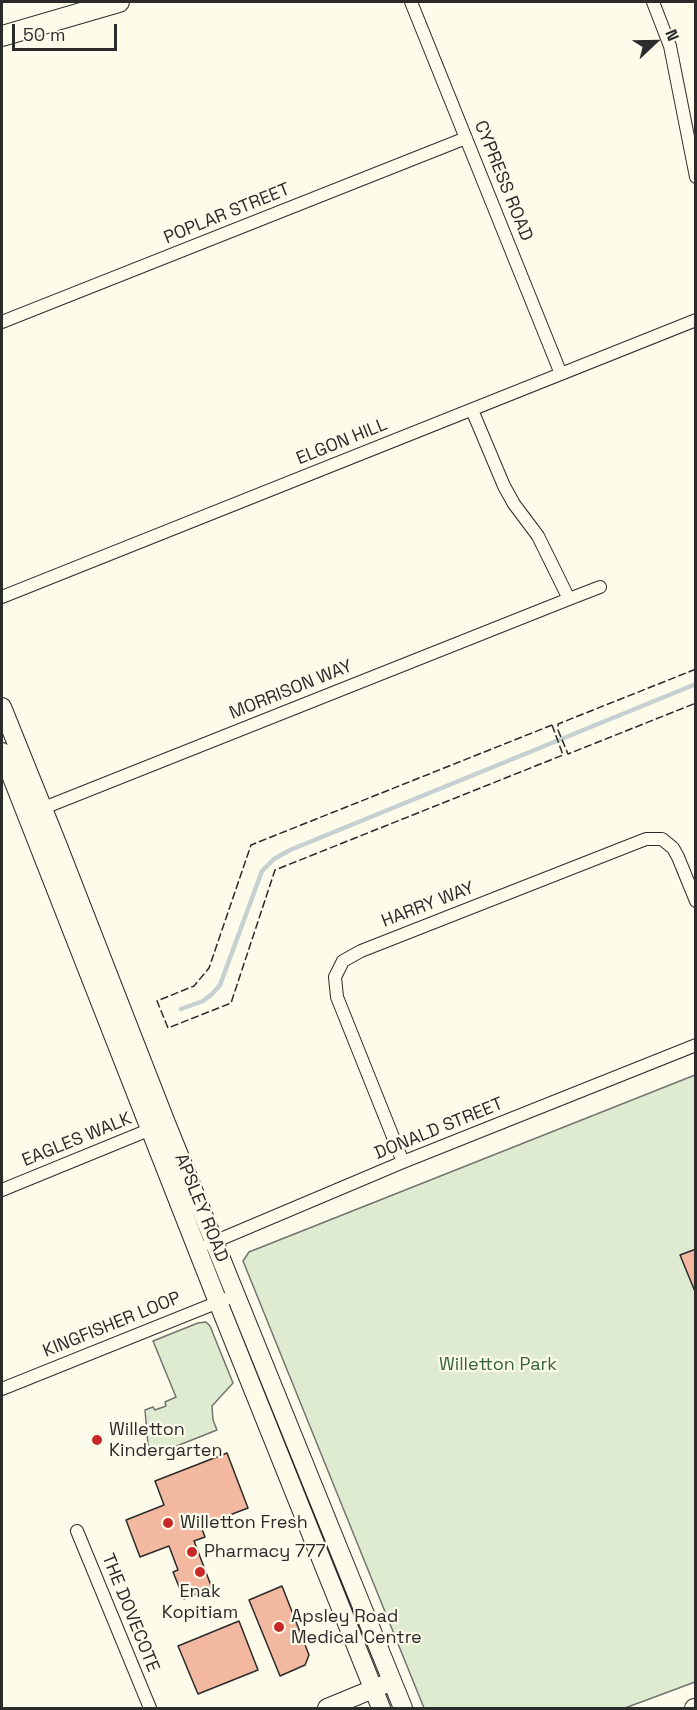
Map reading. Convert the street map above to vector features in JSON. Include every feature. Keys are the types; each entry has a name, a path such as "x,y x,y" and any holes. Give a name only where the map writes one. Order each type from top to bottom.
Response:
{"main road":[{"path":"2,36 119,2"},
{"name":"APSLEY ROAD","path":"2,707 34,812 158,1126 197,1249 381,1708"},
{"name":"APSLEY ROAD","path":"2,752 34,812"},
{"name":"APSLEY ROAD","path":"158,1126 215,1241 403,1708"},
{"path":"327,1708 392,1682"}],"street":[{"name":"CYPRESS ROAD","path":"411,2 561,374"},
{"path":"653,2 670,46 696,177"},
{"name":"POPLAR STREET","path":"2,322 466,138"},
{"name":"ELGON HILL","path":"2,597 696,320"},
{"path":"472,410 504,486 514,504 538,536 569,599"},
{"name":"MORRISON WAY","path":"34,812 600,587"},
{"name":"HARRY WAY","path":"403,1162 337,997 335,978 343,961 361,951 646,839 662,838 673,848 696,901"},
{"name":"DONALD STREET","path":"197,1249 403,1162 696,1044"},
{"name":"EAGLES WALK","path":"2,1190 158,1126"},
{"name":"KINGFISHER LOOP","path":"2,1389 236,1294"},
{"name":"THE DOVECOTE","path":"77,1531 150,1708"}],"green space":[{"name":"Willetton Park","path":"695,1075 695,1682 625,1708 424,1708 243,1261 249,1252"},
{"path":"206,1322 210,1326 233,1383 212,1406 213,1420 217,1430 149,1457 145,1410 153,1407 155,1410 166,1406 165,1402 176,1397 153,1341"}],"building":[{"path":"696,1249 696,1294 680,1255"},
{"name":"Willetton Fresh","path":"227,1453 248,1508 201,1526 205,1537 194,1541 212,1588 184,1599 173,1572 178,1570 169,1546 140,1557 126,1520 164,1505 155,1481"},
{"name":"Apsley Road Medical Centre","path":"282,1586 309,1655 305,1665 280,1676 249,1600"},
{"path":"239,1621 258,1670 198,1694 178,1646"}],"waterway":[{"path":"181,1009 203,1001 220,985 262,871 274,859 290,850 696,684"}],"fence":[{"path":"696,669 558,724 558,730 568,754 696,703"},
{"path":"552,725 563,755 275,870 231,1003 168,1028 157,1001 194,986 209,968 251,845 552,725"}],"place":[{"name":"Willetton Kindergarten","path":"97,1440"},
{"name":"Willetton Fresh","path":"168,1523"},
{"name":"Pharmacy 777","path":"192,1552"},
{"name":"Enak Kopitiam","path":"200,1572"},
{"name":"Apsley Road Medical Centre","path":"279,1627"}]}
